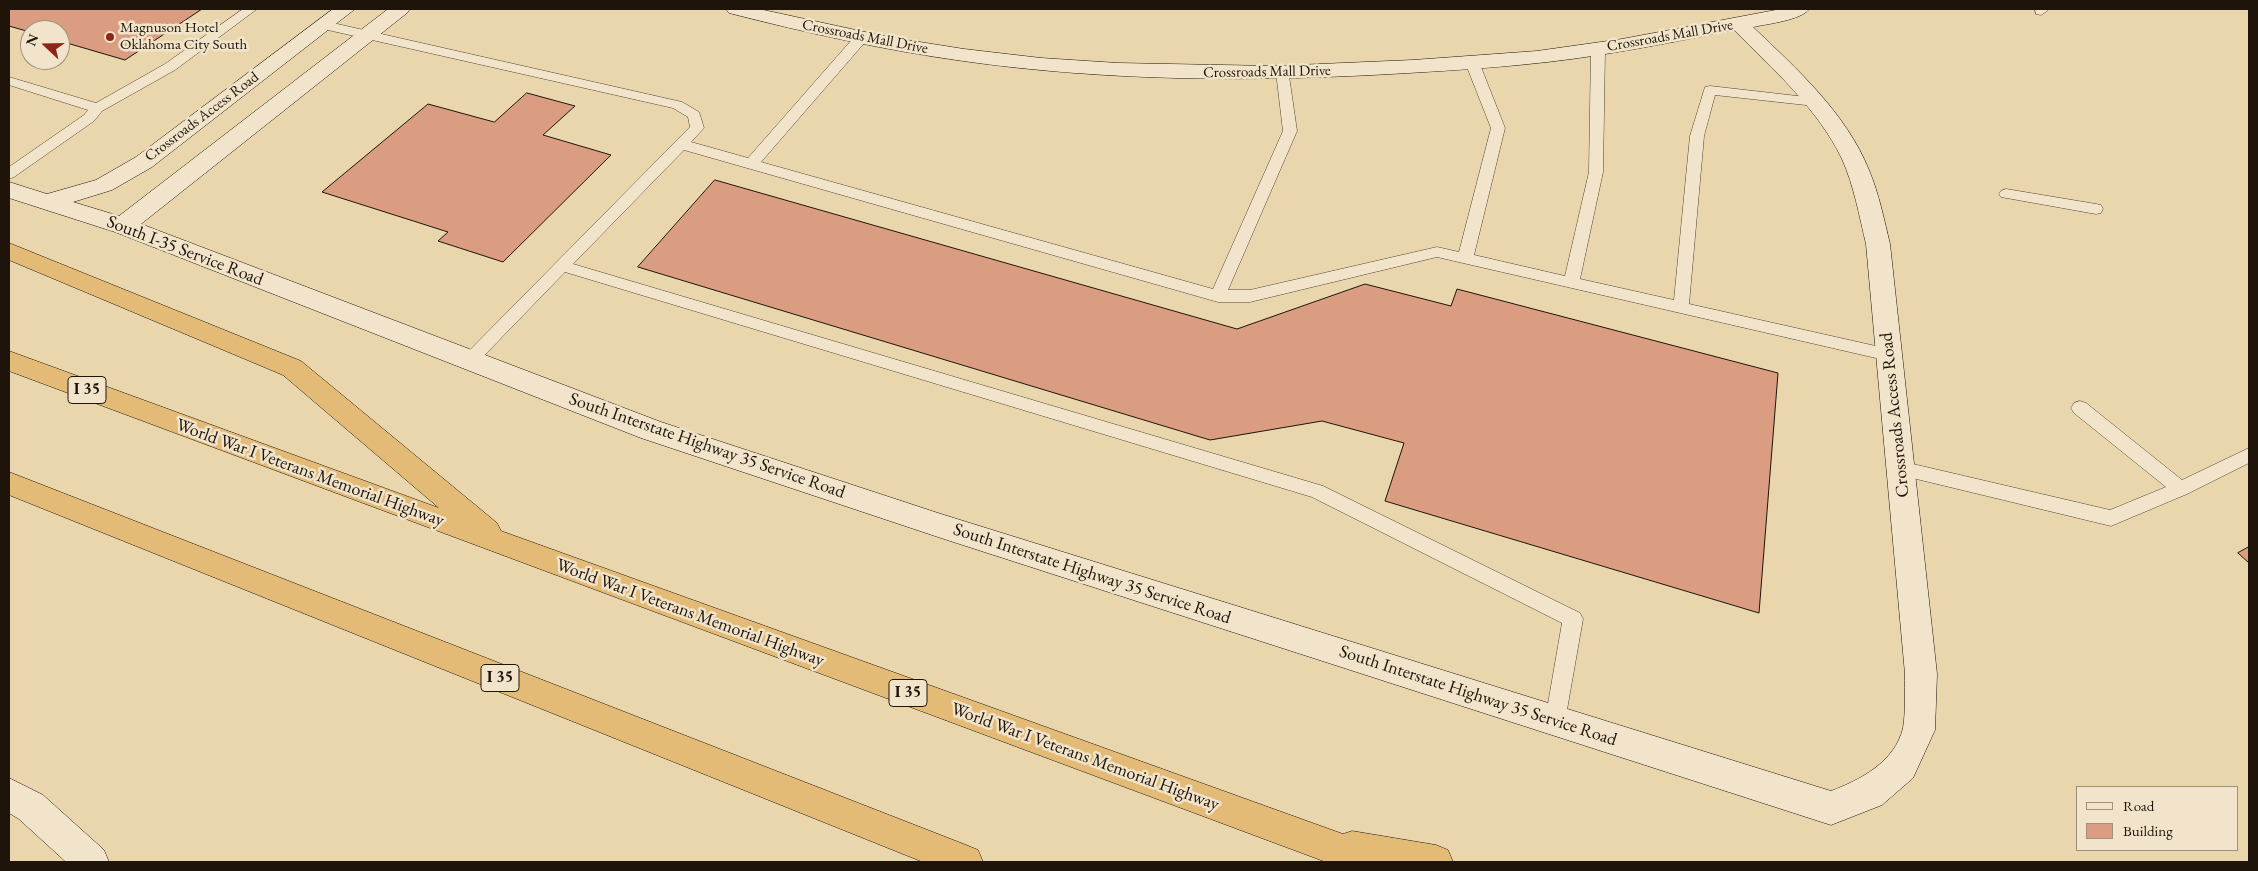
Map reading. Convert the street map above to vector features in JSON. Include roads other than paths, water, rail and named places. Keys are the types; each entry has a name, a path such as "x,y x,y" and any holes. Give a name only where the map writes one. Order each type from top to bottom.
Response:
{"highway":[{"path":"9,250 292,368 502,544"},
{"name":"World War I Veterans Memorial Highway","path":"9,361 502,544 1372,862"},
{"name":"I 35","path":"17,488 966,862"},
{"path":"1314,841 1436,862"}],"street":[{"name":"Crossroads Access Road","path":"46,202 104,184 144,162 345,9"},
{"path":"123,226 400,9"},
{"name":"Crossroads Mall Drive","path":"736,9 760,12 861,38 967,55 1056,66 1142,72 1230,74 1416,67 1598,49 1782,16 1799,9"},
{"name":"Crossroads Access Road","path":"1738,24 1815,102 1847,147 1866,192 1878,244 1921,674 1919,730 1901,767 1870,793 1831,808"},
{"name":"South I-35 Service Road","path":"9,190 123,226 360,319"},
{"name":"South Interstate Highway 35 Service Road","path":"360,319 651,430 941,526 1831,808"},
{"path":"9,794 31,808 92,862"}],"lane":[{"path":"9,174 89,118 97,108 170,68 251,9"},
{"path":"324,25 677,105 694,115 697,128 470,360"},
{"path":"751,164 861,38"},
{"path":"1571,283 1596,172 1598,49"},
{"path":"1466,259 1498,128 1472,62"},
{"path":"1218,296 1290,131 1284,72"},
{"path":"9,81 97,108"},
{"path":"1681,308 1697,136 1710,90 1815,102"},
{"path":"681,144 1218,296 1250,296 1437,252 1889,354"},
{"path":"2006,194 2096,209"},
{"path":"562,266 1317,491 1573,619 1555,721"},
{"path":"2080,408 2181,489"},
{"path":"1900,468 2111,518 2181,489 2249,455"}],"place":[{"name":"Magnuson Hotel Oklahoma City South","path":"110,37"}]}
